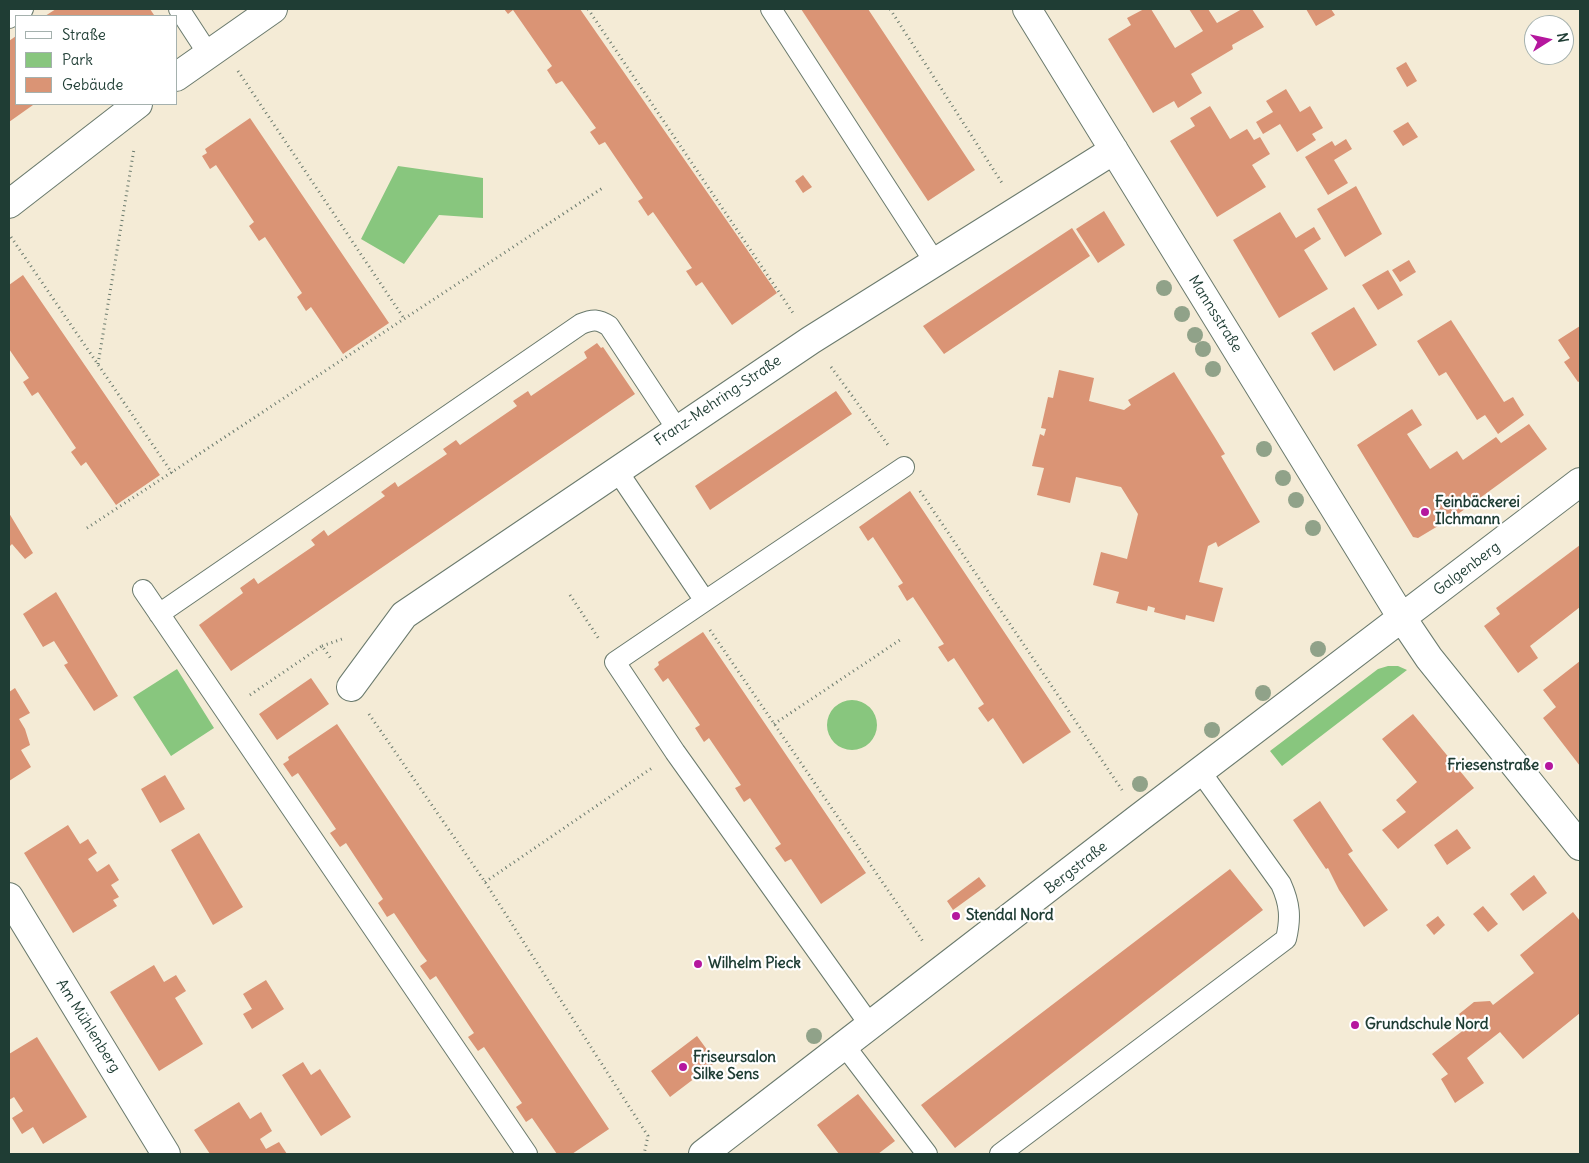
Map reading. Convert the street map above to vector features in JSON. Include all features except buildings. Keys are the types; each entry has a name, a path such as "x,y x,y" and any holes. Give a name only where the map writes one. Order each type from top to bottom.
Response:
{"street":[{"path":"178,76 273,9"},
{"name":"Mannsstraße","path":"1028,9 1402,618"},
{"path":"9,204 137,105"},
{"name":"Franz-Mehring-Straße","path":"351,687 404,615 616,469 811,340 934,261 1114,150"},
{"name":"Galgenberg","path":"1402,618 1580,482"},
{"path":"1402,618 1429,658 1580,846"},
{"name":"Bergstraße","path":"703,1154 1140,817 1402,618"},
{"name":"Am Mühlenberg","path":"9,897 166,1154"}],"lane":[{"path":"9,18 23,9"},
{"path":"179,9 215,50"},
{"path":"770,9 934,261"},
{"path":"159,614 581,324 593,319 601,320 609,326 677,429"},
{"path":"870,1025 675,752 615,662 904,466"},
{"path":"616,469 700,604"},
{"path":"143,590 527,1154"},
{"path":"1000,1154 1286,939 1290,921 1289,902 1282,884 1200,771"},
{"path":"844,1045 927,1154"}],"path":[{"path":"588,9 811,340 904,466 1140,817"},
{"path":"890,9 1019,209"},
{"path":"215,50 405,320"},
{"path":"98,365 134,148 115,121"},
{"path":"87,528 604,187"},
{"path":"9,234 172,473"},
{"path":"570,595 615,662"},
{"path":"700,604 774,724 942,971"},
{"path":"774,724 900,640"},
{"path":"226,711 322,646 485,882 648,1136 644,1154"},
{"path":"485,882 675,752"}],"green space":[{"path":"398,166 483,178 483,218 439,215 404,264 361,239"},
{"path":"1398,666 1407,670 1282,766 1270,751 1378,669"},
{"path":"177,669 214,728 171,756 133,697"},
{"path":"847,700 857,700 870,707 877,720 877,730 870,743 857,750 847,750 838,746 831,739 827,730 827,720 831,711 838,704"}],"place":[{"name":"Feinbäckerei Ilchmann","path":"1425,512"},
{"name":"Friesenstraße","path":"1549,766"},
{"name":"Stendal Nord","path":"956,916"},
{"name":"Wilhelm Pieck","path":"698,964"},
{"name":"Grundschule Nord","path":"1355,1025"},
{"name":"Friseursalon Silke Sens","path":"683,1067"}]}
